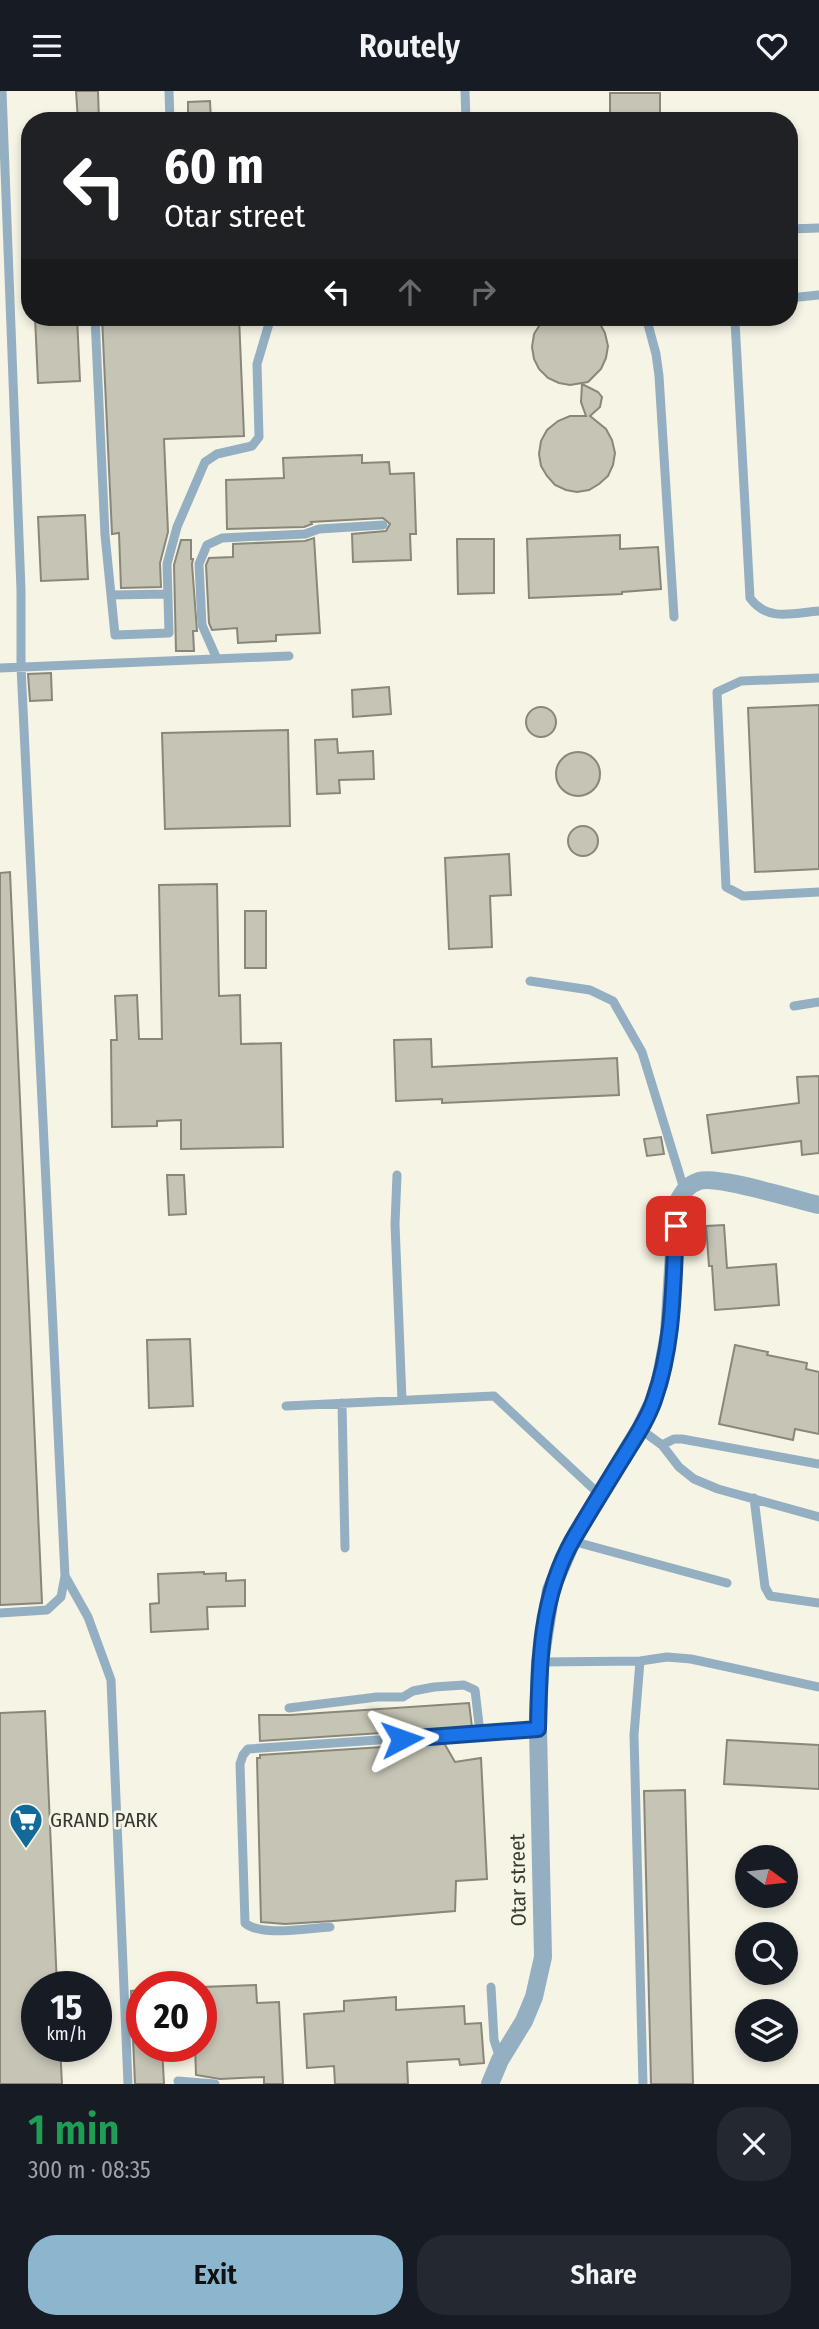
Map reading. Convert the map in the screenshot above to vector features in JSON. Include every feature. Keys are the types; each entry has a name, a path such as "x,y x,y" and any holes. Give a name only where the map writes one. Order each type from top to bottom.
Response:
{"street":[{"path":"684,1189 702,1180 725,1182 819,1205"},
{"name":"Otar street","path":"490,2084 500,2060 524,2021 534,1997 543,1957 538,1729 540,1662 551,1590 572,1541 653,1403 667,1345 673,1293 677,1203 684,1189"}],"lane":[{"path":"0,1613 47,1610 61,1597 65,1576 21,667 21,590 2,91"},
{"path":"169,91 170,112"},
{"path":"465,91 466,112"},
{"path":"798,229 819,228"},
{"path":"798,297 819,295"},
{"path":"95,326 105,535 115,635 169,633 167,564 177,527 205,462 217,454 252,446 259,437 257,364 268,326"},
{"path":"648,326 659,376 674,617"},
{"path":"736,326 750,598 758,609 774,614 819,611"},
{"path":"217,659 202,625 199,564 207,545 222,538 305,534 319,529 383,525"},
{"path":"111,595 167,593"},
{"path":"0,668 289,656"},
{"path":"819,678 741,681 717,692 726,887 743,896 819,892"},
{"path":"530,981 590,990 613,1001 642,1052 684,1189"},
{"path":"794,1006 819,1002"},
{"path":"397,1175 395,1224 402,1400"},
{"path":"286,1406 494,1396 600,1496"},
{"path":"342,1403 345,1548"},
{"path":"640,1429 662,1445 679,1467 694,1479 718,1489 819,1517"},
{"path":"662,1445 674,1439 682,1439 819,1464"},
{"path":"754,1499 765,1587 770,1595 819,1603"},
{"path":"572,1541 727,1583"},
{"path":"65,1576 88,1617 111,1680 128,2084"},
{"path":"540,1662 640,1661 667,1657 691,1659 819,1687"},
{"path":"640,1661 634,1735 643,2084"},
{"path":"289,1708 377,1697 403,1697 413,1691 464,1685 475,1690 480,1733"},
{"path":"330,1927 263,1931 252,1929 245,1923 240,1764 248,1749 538,1729"},
{"path":"491,1987 494,2040 500,2060"},
{"path":"178,2081 215,2084"}],"building":[{"path":"76,91 98,91 99,112 77,112"},
{"path":"610,93 660,93 660,112 610,112"},
{"path":"210,101 211,112 188,112 188,102"},
{"path":"35,326 77,326 80,381 38,383"},
{"path":"102,326 239,326 244,436 164,439 168,532 160,563 161,587 121,588 119,533 112,534"},
{"path":"539,326 601,326 608,346 606,358 601,369 588,382 570,385 559,383 548,378 539,369 532,347 534,334"},
{"path":"582,384 602,397 600,407 590,416 606,429 615,453 608,476 589,490 577,492 555,485 541,466 539,454 541,441 547,430 558,421 570,416 586,416 581,402"},
{"path":"362,455 362,463 389,462 390,474 414,473 416,534 410,534 411,560 353,562 352,534 386,531 390,524 383,518 311,522 312,524 304,527 227,529 226,480 284,478 283,458"},
{"path":"85,515 88,579 41,581 38,517"},
{"path":"620,535 620,549 658,547 661,589 622,594 529,598 527,539"},
{"path":"314,538 320,633 276,635 276,641 238,643 237,628 212,630 209,623 206,565 209,558 233,557 233,544 305,541"},
{"path":"457,539 494,539 494,593 458,594"},
{"path":"181,540 191,540 197,631 193,631 194,651 176,651 174,565"},
{"path":"51,673 52,700 30,701 28,674"},
{"path":"389,687 391,714 353,717 352,690"},
{"path":"819,705 819,869 755,872 748,708"},
{"path":"541,707 547,708 555,716 555,728 547,736 541,737 535,736 527,728 526,722 527,716 535,708"},
{"path":"288,730 290,826 165,829 162,733"},
{"path":"337,739 338,753 373,751 374,779 339,780 340,793 317,794 315,740"},
{"path":"578,752 587,753 594,758 599,765 599,783 594,790 587,795 578,796 569,795 562,790 557,783 556,774 557,765 562,758 569,753"},
{"path":"583,826 589,827 597,835 597,847 589,855 583,856 577,855 569,847 568,841 569,835 577,827"},
{"path":"509,854 511,895 490,896 492,947 449,949 445,858"},
{"path":"10,872 42,1603 0,1605 0,873"},
{"path":"217,884 219,996 240,995 241,1044 281,1043 283,1147 181,1149 181,1120 157,1121 157,1126 112,1127 111,1040 117,1040 115,996 137,995 139,1039 162,1039 159,885"},
{"path":"245,911 266,911 266,968 245,968"},
{"path":"431,1039 432,1067 617,1058 619,1095 442,1103 442,1099 396,1101 394,1040"},
{"path":"819,1076 819,1153 802,1155 801,1141 712,1153 707,1115 799,1103 797,1077"},
{"path":"661,1137 664,1154 647,1156 644,1139"},
{"path":"167,1175 184,1175 186,1214 169,1215"},
{"path":"724,1225 727,1268 776,1264 779,1305 715,1310 706,1226"},
{"path":"190,1339 193,1406 149,1408 147,1340"},
{"path":"735,1345 807,1363 806,1369 819,1372 819,1434 795,1429 793,1440 719,1424"},
{"path":"226,1573 226,1581 245,1580 245,1606 207,1607 208,1629 151,1632 150,1604 159,1603 158,1574"},
{"path":"469,1703 472,1727 260,1741 259,1715"},
{"name":"GRAND PARK","path":"45,1711 56,1971 21,1971 21,2062 61,2062 62,2084 0,2084 0,1713"},
{"path":"727,1740 819,1745 819,1789 724,1784"},
{"path":"444,1743 455,1762 481,1758 487,1879 456,1881 455,1911 285,1924 261,1922 257,1758 260,1758 260,1755"},
{"path":"685,1790 693,2084 651,2084 644,1791"},
{"path":"256,1985 257,2003 279,2002 283,2084 264,2084 264,2077 220,2079 196,2075 196,2062 217,2062 217,1986"},
{"path":"396,1997 396,2010 464,2006 465,2024 481,2023 484,2063 460,2065 459,2059 407,2062 408,2084 335,2084 334,2066 307,2068 304,2014 344,2011 344,2001"},
{"path":"134,2062 163,2062 164,2084 135,2084"}],"place":[{"name":"GRAND PARK","path":"26,1850"}],"route":[{"path":"402,1739 538,1729 540,1662 551,1590 572,1541 640,1429 653,1403 661,1377 669,1334 676,1226"}]}
